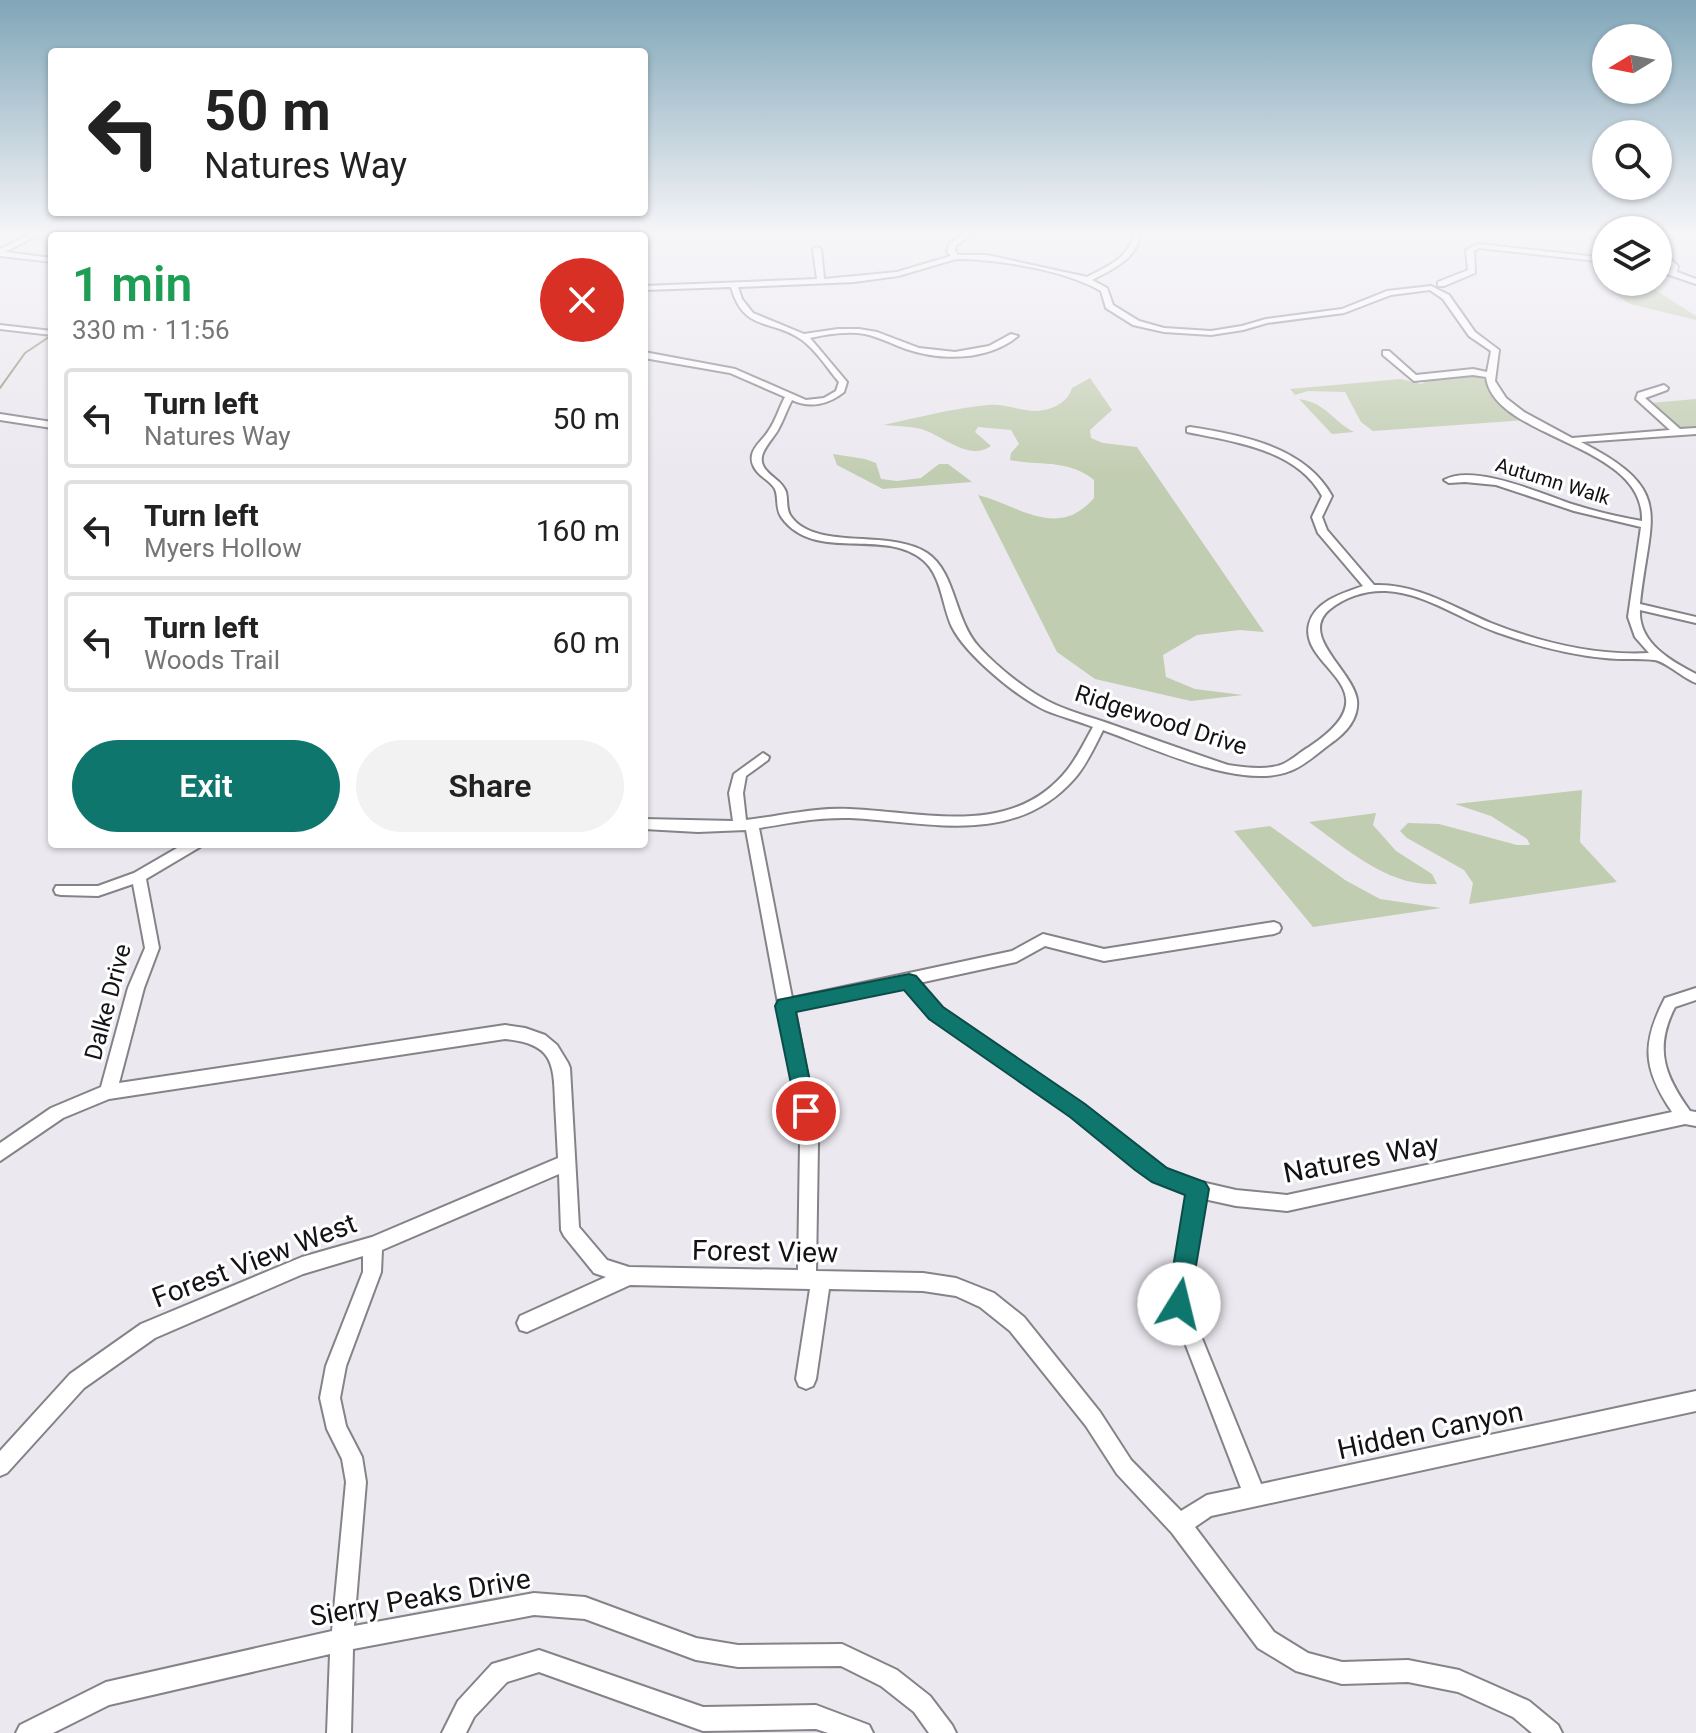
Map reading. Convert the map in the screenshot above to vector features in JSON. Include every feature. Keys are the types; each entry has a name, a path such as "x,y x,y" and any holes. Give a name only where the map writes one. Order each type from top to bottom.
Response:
{"street":[{"path":"648,356 732,371 788,399 805,403 826,400 840,392 843,382 803,337 746,313"},
{"path":"1119,313 1127,319 1164,330 1198,333 1229,331 1266,321 1329,313"},
{"path":"1457,313 1472,334 1495,350 1492,385 1511,406 1604,458 1634,483 1644,496 1646,525 1633,618 1639,633 1660,656 1696,679"},
{"path":"0,327 48,333"},
{"path":"803,337 830,331 860,331 917,350 951,355 984,352 1014,336"},
{"path":"1386,353 1414,378 1473,372 1491,375"},
{"path":"1664,388 1641,395 1640,399 1677,432"},
{"name":"Ridgewood Drive","path":"788,399 776,427 759,448 756,458 760,469 780,489 784,515 797,528 840,541 884,541 907,546 923,554 936,566 959,628 973,647 1027,693 1049,707 1226,769 1253,773 1284,769 1341,731 1350,716 1347,685 1314,637 1319,612 1348,594 1371,589 1409,592 1505,632 1629,659 1660,656"},
{"path":"0,417 48,424"},
{"path":"1190,430 1221,434 1298,462 1315,474 1327,496 1317,517 1322,531 1371,589"},
{"path":"1570,440 1696,431"},
{"name":"Autumn Walk","path":"1449,480 1477,478 1504,482 1604,517 1646,525"},
{"path":"1636,606 1696,620"},
{"path":"648,824 692,828 746,825 816,813 973,823 1011,814 1041,800 1069,778 1100,725"},
{"path":"763,757 740,774 736,793 766,903 809,1143 814,1281 806,1379"},
{"path":"61,890 98,891 139,877 188,848"},
{"name":"Dalke Drive","path":"108,1092 136,988 152,948 139,877"},
{"path":"785,1006 909,982 1016,956 1043,940 1104,955 1274,928"},
{"name":"Natures Way","path":"909,982 936,1013 1078,1110 1160,1175 1197,1189 1236,1198 1287,1203 1691,1118"},
{"path":"1691,1118 1668,1093 1654,1051 1658,1023 1670,1002 1696,994"},
{"name":"Forest View","path":"0,1153 57,1113 108,1092 505,1032 534,1035 551,1048 562,1068 570,1230 601,1267 629,1276 923,1282 956,1287 987,1300 1017,1324 1093,1419 1124,1467 1180,1525 1266,1640 1304,1663 1342,1673 1408,1671 1459,1681 1521,1709 1550,1733"},
{"name":"Forest View West","path":"0,1466 77,1381 148,1331 302,1266 373,1245 566,1163"},
{"path":"1197,1189 1179,1304 1255,1496"},
{"path":"339,1733 342,1640 356,1482 352,1457 337,1429 330,1398 336,1366 372,1272 373,1245"},
{"path":"527,1323 629,1276"},
{"name":"Hidden Canyon","path":"1180,1525 1207,1506 1696,1401"},
{"name":"Sierry Peaks Drive","path":"28,1733 106,1694 342,1640 534,1604 585,1608 696,1649 738,1656 842,1655 889,1678 922,1704 944,1733"},
{"path":"454,1733 466,1709 500,1672 539,1661 703,1719 816,1717 861,1733"}],"green space":[{"path":"1667,313 1691,313 1696,320"},
{"path":"1474,375 1485,380 1502,404 1526,420 1373,431 1361,422 1345,392 1308,391 1295,395 1290,389 1401,379 1421,384 1434,378"},
{"path":"1090,378 1112,410 1090,430 1091,438 1103,443 1137,447 1264,632 1240,630 1197,635 1163,655 1166,677 1195,689 1243,695 1191,701 1095,679 1057,652 978,495 1038,516 1067,517 1094,498 1094,480 1064,466 1010,460 1011,453 1019,444 1011,430 978,427 975,432 991,446 973,451 921,429 883,425 988,405 1030,411 1049,409 1065,400 1072,388"},
{"path":"1299,399 1323,408 1354,432 1332,434"},
{"path":"1696,399 1696,429 1679,427 1650,403"},
{"path":"833,454 876,463 881,479 921,478 939,464 948,464 972,482 883,489 837,465"},
{"path":"1582,790 1580,842 1617,882 1469,904 1473,883 1464,870 1400,831 1408,823 1439,824 1517,845 1530,845 1527,839 1491,816 1455,804"},
{"path":"1376,813 1373,825 1396,851 1432,874 1437,884 1419,883 1385,873 1309,822"},
{"path":"1270,826 1345,880 1380,899 1441,908 1313,927 1234,831"}],"waterway":[{"path":"0,388 25,353 48,338"}],"route":[{"path":"806,1111 785,1006 909,982 936,1013 1078,1110 1126,1151 1160,1175 1197,1189 1179,1304"}]}
